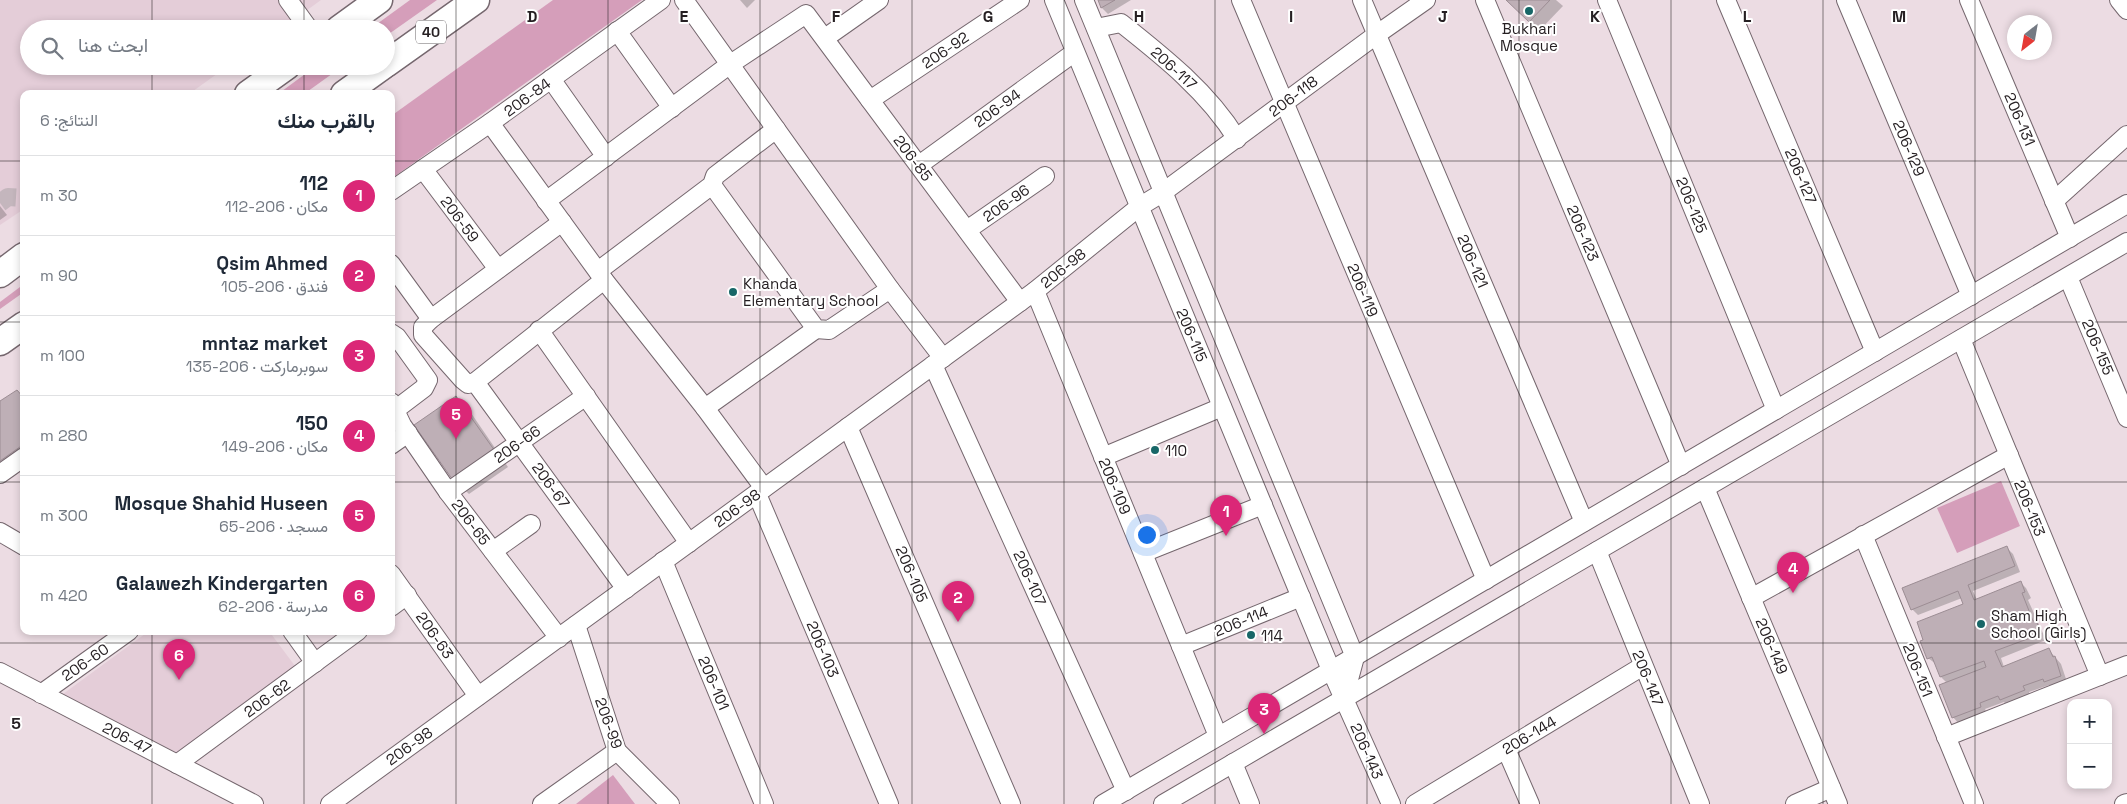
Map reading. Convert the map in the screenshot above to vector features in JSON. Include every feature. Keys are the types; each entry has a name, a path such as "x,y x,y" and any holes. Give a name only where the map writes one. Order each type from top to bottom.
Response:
{"highway":[{"path":"351,20 379,0"},
{"name":"40","path":"395,58 476,0"},
{"path":"253,90 274,75"},
{"path":"349,90 370,75"},
{"path":"0,274 20,259"}],"street":[{"name":"206-84","path":"395,188 490,123 661,0"},
{"name":"206-107","path":"684,0 890,289 938,362 1126,791"},
{"path":"825,38 879,0"},
{"name":"206-92","path":"870,100 1020,0"},
{"name":"206-115","path":"1054,0 1331,670"},
{"name":"206-115","path":"1084,0 1162,193 1355,656"},
{"name":"206-119","path":"1240,0 1486,580"},
{"name":"206-121","path":"1362,0 1584,522"},
{"name":"206-118","path":"1162,193 1376,34 1426,0"},
{"name":"206-123","path":"1485,0 1681,466"},
{"name":"206-125","path":"1607,0 1776,410"},
{"name":"206-127","path":"1726,0 1875,352"},
{"name":"206-129","path":"1846,0 1971,296"},
{"name":"206-131","path":"1969,0 2070,238"},
{"path":"293,2 304,20"},
{"name":"206-85","path":"729,65 806,14 1020,302"},
{"name":"206-117","path":"1096,28 1122,23 1178,70 1207,98 1237,139"},
{"path":"618,31 672,108"},
{"name":"206-94","path":"919,165 1075,52"},
{"path":"546,201 729,65"},
{"path":"551,79 606,157"},
{"name":"206-103","path":"490,123 601,276 705,408 760,491 889,804"},
{"path":"469,381 539,330 601,276 712,185 715,176 776,129"},
{"path":"2054,201 2127,135"},
{"name":"206-59","path":"423,169 498,269"},
{"name":"206-96","path":"967,230 1045,176"},
{"path":"712,185 816,329"},
{"name":"206-98","path":"330,804 1035,291 1139,207 1162,193"},
{"path":"1103,804 2127,204"},
{"path":"395,270 431,320 562,222"},
{"path":"1163,804 2127,242"},
{"name":"206-155","path":"2068,276 2121,384 2127,418"},
{"path":"705,408 816,329 829,330 890,289"},
{"name":"206-109","path":"1035,291 1218,736"},
{"name":"206-67","path":"431,320 423,326 423,335 469,381 520,442 626,589"},
{"path":"539,330 689,542"},
{"path":"395,335 428,380 424,388 395,405"},
{"name":"206-153","path":"1961,339 2100,676"},
{"name":"206-66","path":"448,492 586,396"},
{"path":"1103,457 1222,407"},
{"name":"206-65","path":"395,410 408,433 448,492 559,638"},
{"name":"206-105","path":"848,427 1011,804"},
{"path":"395,442 408,433"},
{"path":"1752,598 2009,455"},
{"path":"0,474 20,460"},
{"name":"206-149","path":"1705,488 1835,796"},
{"path":"1143,554 1263,505"},
{"path":"493,551 532,524"},
{"path":"0,532 20,544"},
{"name":"206-151","path":"1863,535 1974,804"},
{"name":"206-147","path":"1597,551 1700,804"},
{"name":"206-101","path":"663,562 764,804"},
{"name":"206-63","path":"395,579 478,696"},
{"path":"395,604 407,595"},
{"name":"206-114","path":"1181,646 1301,597"},
{"name":"206-99","path":"576,625 617,751 670,804"},
{"name":"206-60","path":"41,694 123,635"},
{"path":"295,635 314,663"},
{"name":"206-62","path":"177,764 352,635"},
{"path":"1344,698 1355,656"},
{"path":"1946,737 2127,665"},
{"name":"206-144","path":"1415,804 1643,666"},
{"name":"206-143","path":"1331,670 1391,804"},
{"name":"206-47","path":"0,672 254,804"},
{"path":"1506,748 1530,804"},
{"path":"542,804 617,751"},
{"path":"1233,763 1250,804"},
{"path":"1796,804 1835,796"}],"shaded area":[{"path":"0,0 321,0 293,20 20,20 20,75 215,75 195,90 20,90 20,212 0,225"},
{"path":"410,0 437,0 395,30 395,20 382,20"},
{"path":"553,0 642,0 395,176 395,113"},
{"path":"304,75 330,75 310,90 283,90"},
{"path":"20,287 20,295 0,309 0,302"},
{"path":"2001,481 2020,526 1957,553 1937,508"},
{"path":"144,635 272,635 295,666 181,755 63,694"},
{"path":"613,775 635,804 576,804"}],"building":[{"path":"1098,0 1115,0 1101,8"},
{"name":"Bukhari Mosque","path":"1506,0 1550,0 1529,22"},
{"path":"17,390 20,393 20,447 0,461 0,401"},
{"path":"456,396 497,454 455,483 414,425"},
{"path":"2007,546 2015,566 1968,585 1974,600 2021,581 2025,592 2022,593 2033,621 2036,620 2041,634 1995,651 2002,667 2049,648 2053,657 2055,656 2061,676 2044,682 2043,679 2023,686 2025,690 2000,700 1998,696 1980,703 1981,707 1952,718 1939,685 1986,667 1984,661 1940,677 1932,657 1927,659 1920,641 1923,640 1917,622 1963,604 1958,591 1911,610 1902,588"}],"tunnel":[{"path":"0,203 8,197 20,198"}],"place":[{"name":"Bukhari Mosque","path":"1529,11"},
{"name":"Khanda Elementary School","path":"733,292"},
{"name":"Mosque Shahid Huseen","path":"456,439"},
{"name":"110","path":"1155,450"},
{"name":"112","path":"1226,536"},
{"name":"150","path":"1793,593"},
{"name":"Qsim Ahmed","path":"958,622"},
{"name":"Sham High School (Girls)","path":"1981,624"},
{"name":"114","path":"1251,635"},
{"name":"Galawezh Kindergarten","path":"179,680"},
{"name":"mntaz market","path":"1264,734"}]}
